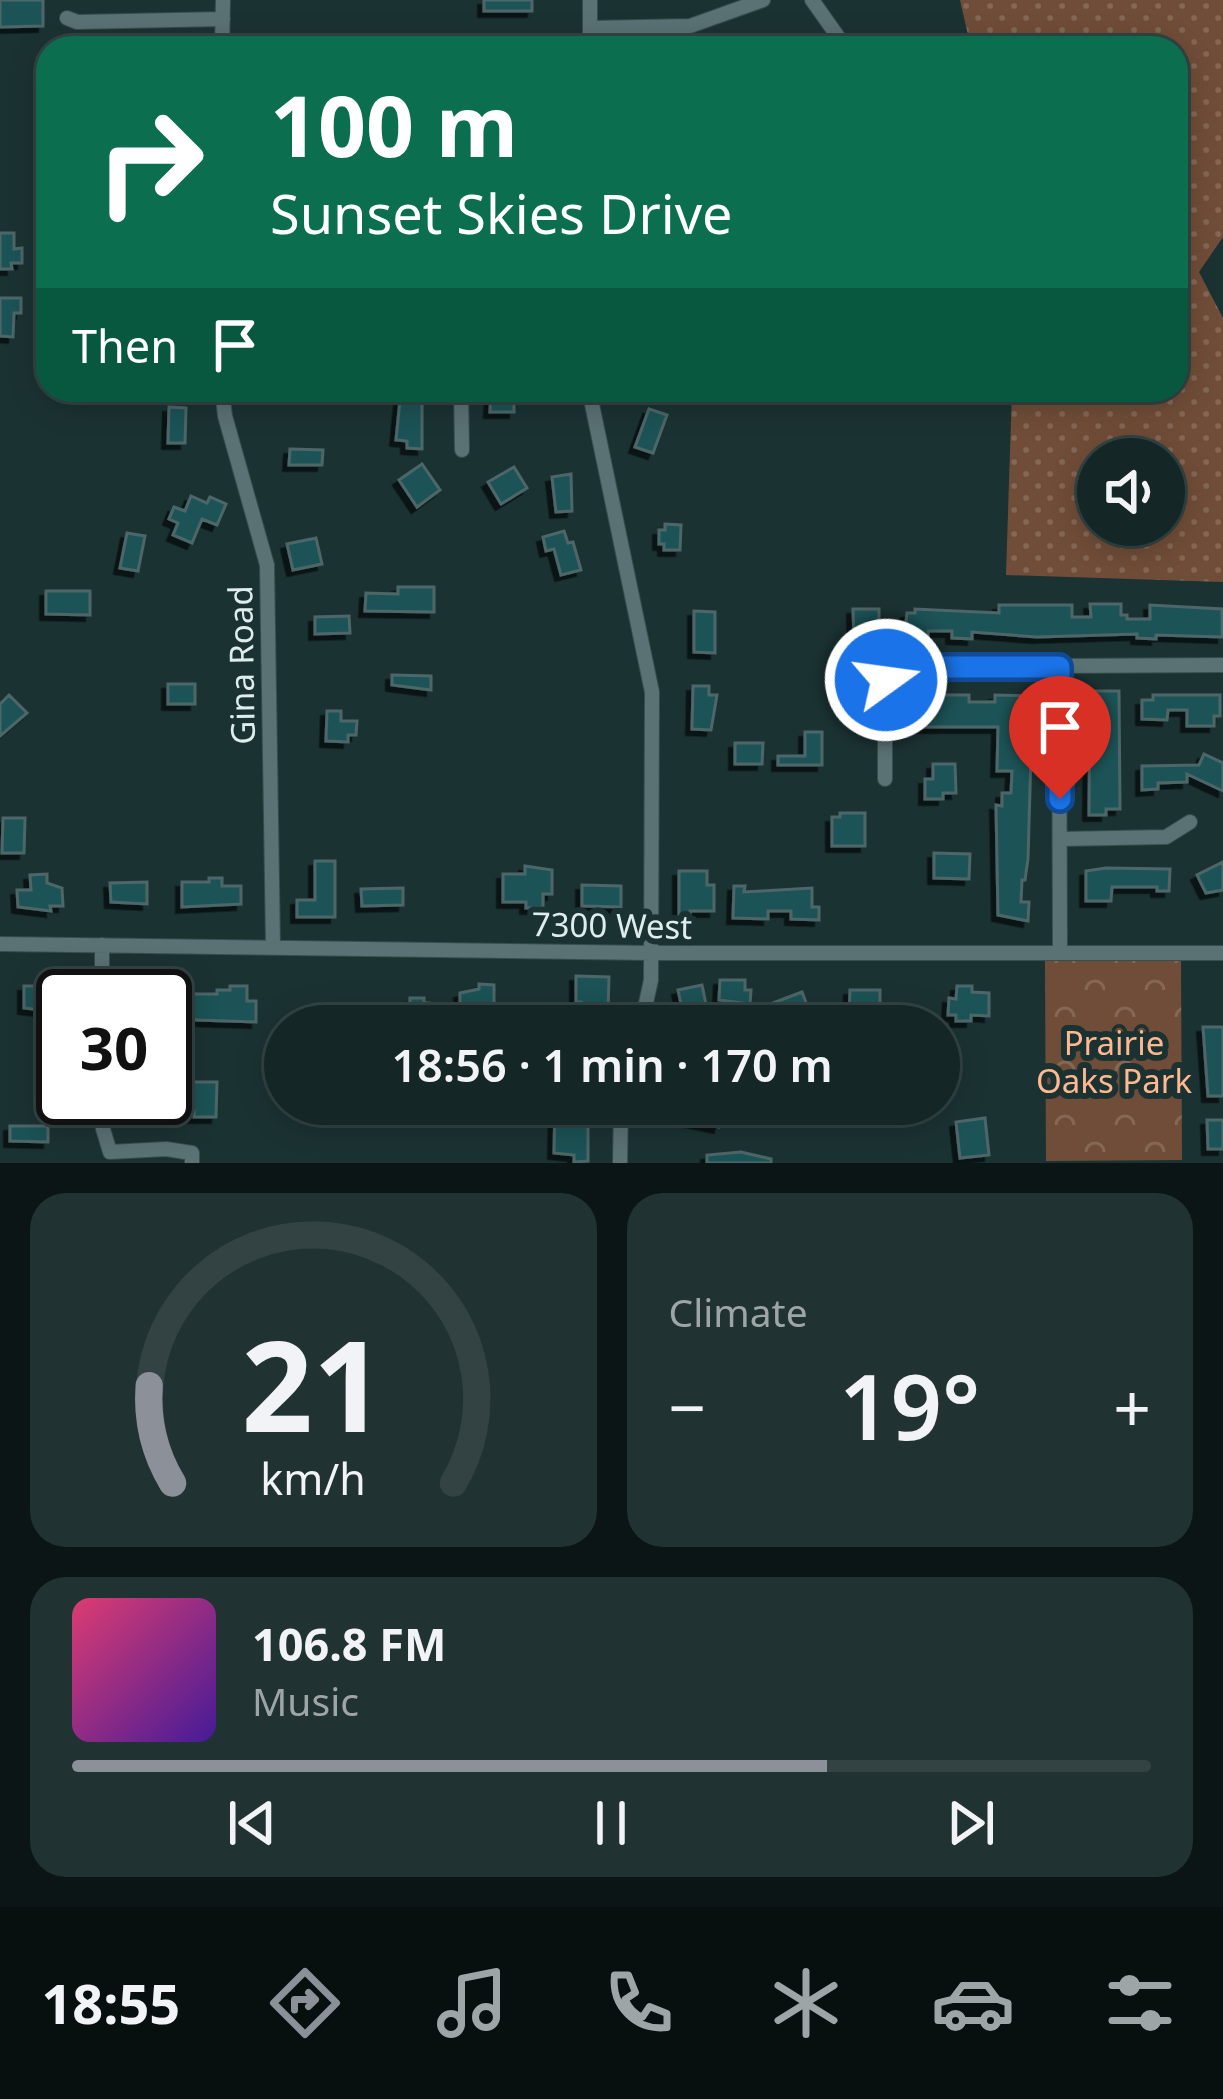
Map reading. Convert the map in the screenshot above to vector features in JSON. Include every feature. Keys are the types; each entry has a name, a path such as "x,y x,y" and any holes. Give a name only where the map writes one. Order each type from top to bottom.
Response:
{"street":[{"path":"223,0 223,36"},
{"path":"590,0 590,36"},
{"path":"590,28 690,26 763,0"},
{"path":"812,0 838,36"},
{"path":"67,18 77,22 223,20"},
{"name":"Gina Road","path":"223,402 267,566 273,945"},
{"path":"461,402 462,450"},
{"path":"592,402 652,692 647,1005"},
{"path":"885,779 884,688 892,670 1223,665"},
{"path":"1059,667 1060,952"},
{"path":"1060,839 1166,837 1190,822"},
{"name":"7300 West","path":"0,944 650,953 1223,952"},
{"path":"102,945 102,969"},
{"path":"103,1125 110,1152 166,1149 192,1153 192,1163"},
{"path":"620,1163 621,1125"}],"green space":[{"path":"960,0 1223,0 1223,237 1199,272 1223,318 1223,582 1006,575 1012,402 1188,402 1188,36 968,36"},
{"name":"Prairie Oaks Park","path":"1045,961 1181,961 1182,1160 1046,1161"}],"building":[{"path":"0,0 43,0 43,26 0,27"},
{"path":"484,0 532,0 532,11 484,11"},
{"path":"0,233 14,233 14,249 22,248 22,263 11,263 12,269 0,269"},
{"path":"0,298 21,298 21,313 14,313 13,337 0,336"},
{"path":"400,402 422,402 422,449 407,448 407,441 396,440"},
{"path":"490,402 514,402 514,412 490,412"},
{"path":"169,407 186,408 185,443 168,443"},
{"path":"649,409 667,415 653,453 635,447"},
{"path":"290,449 323,450 322,465 289,465"},
{"path":"422,464 440,490 417,507 399,480"},
{"path":"514,467 527,488 501,504 488,482"},
{"path":"571,474 572,511 556,512 552,477"},
{"path":"191,496 226,504 217,525 202,519 192,543 173,535 178,523 169,519 174,507 185,511"},
{"path":"665,524 681,525 680,550 664,550 664,544 659,544 659,530 665,530"},
{"path":"564,531 568,543 573,542 581,570 561,575 554,549 546,551 543,537"},
{"path":"127,533 145,536 138,571 120,568"},
{"path":"316,538 322,564 293,570 287,544"},
{"path":"398,587 434,587 434,612 365,611 366,593 398,594"},
{"path":"46,591 90,591 90,615 46,614"},
{"path":"1090,604 1121,604 1121,615 1127,619 1150,619 1150,605 1222,609 1222,637 1037,637 972,632 972,639 952,638 952,631 928,631 928,638 854,639 853,609 879,609 879,623 906,622 907,613 915,609 999,613 999,605 1072,605 1072,617 1091,617"},
{"path":"694,611 715,612 715,653 694,652"},
{"path":"349,616 350,633 315,634 315,617"},
{"path":"392,675 431,676 431,690 392,685"},
{"path":"168,684 195,684 195,704 168,704"},
{"path":"693,686 709,686 709,695 717,695 711,730 692,729"},
{"path":"1090,691 1119,691 1120,809 1106,809 1106,815 1089,815"},
{"path":"9,695 27,713 0,736 0,704"},
{"path":"969,695 969,702 995,702 995,695 1034,696 1033,714 1021,714 1020,745 1028,746 1031,753 1028,859 1021,902 1029,902 1028,921 998,915 996,805 1002,806 1002,793 1011,793 1012,771 997,771 998,727 915,727 909,699"},
{"path":"1153,695 1220,695 1220,716 1214,716 1214,726 1187,726 1187,710 1168,710 1167,720 1142,719 1142,700 1153,700"},
{"path":"327,711 341,711 341,721 357,721 356,735 348,735 348,742 326,741"},
{"path":"805,732 822,732 822,765 778,765 778,756 805,756"},
{"path":"735,743 763,743 762,764 735,764"},
{"path":"1204,754 1223,763 1223,791 1187,774 1187,782 1158,783 1158,789 1142,790 1142,766 1199,765"},
{"path":"933,764 955,764 956,793 925,799 925,779 933,779"},
{"path":"865,813 865,846 832,846 832,817"},
{"path":"3,818 25,818 24,853 2,853"},
{"path":"934,853 970,854 969,879 934,878"},
{"path":"315,861 335,861 335,917 297,917 297,900 315,900"},
{"path":"1223,862 1223,890 1206,893 1197,875"},
{"path":"525,866 552,870 552,894 543,894 543,908 503,902 503,874 525,874"},
{"path":"1170,869 1169,891 1112,887 1111,901 1086,901 1086,871"},
{"path":"679,871 707,871 707,885 714,885 714,911 690,911 690,918 679,918"},
{"path":"47,874 47,883 62,888 63,906 50,906 51,911 18,907 17,890 31,890 30,875"},
{"path":"209,878 222,878 222,886 241,886 241,904 182,907 182,882 209,882"},
{"path":"147,882 147,904 111,902 110,883"},
{"path":"582,885 621,886 621,907 582,906"},
{"path":"734,886 745,886 744,892 812,888 812,907 819,907 819,920 791,919 791,911 768,911 768,919 733,918"},
{"path":"403,888 403,905 362,906 361,889"},
{"path":"576,976 609,977 608,1005 576,1002"},
{"path":"720,980 745,980 745,990 751,990 750,1004 719,1000"},
{"path":"479,984 494,985 494,1005 460,1005 460,993 479,989"},
{"path":"702,985 706,1005 675,1005 681,1004 678,990"},
{"path":"24,986 36,986 36,1009 24,1008"},
{"path":"230,986 247,986 247,1001 256,1001 256,1022 192,1020 192,994 230,990"},
{"path":"957,986 989,993 989,1016 971,1015 971,1021 960,1021 960,1005 949,1005 949,998 956,999"},
{"path":"850,990 880,990 880,1005 849,1005"},
{"path":"802,992 807,1005 774,1005"},
{"path":"410,998 424,998 429,1005 402,1005 410,1004"},
{"path":"1203,1027 1223,1027 1223,1096 1208,1096"},
{"path":"192,1082 217,1082 216,1117 194,1117"},
{"path":"985,1118 989,1155 960,1158 956,1125"},
{"path":"1207,1120 1223,1120 1223,1149 1208,1149"},
{"path":"555,1125 588,1125 588,1161 574,1162 574,1155 554,1153"},
{"path":"10,1126 48,1126 48,1142 10,1141"},
{"path":"741,1152 771,1159 771,1163 707,1163 707,1155"}],"route":[{"path":"886,680 899,667 1059,667 1060,799"}]}
